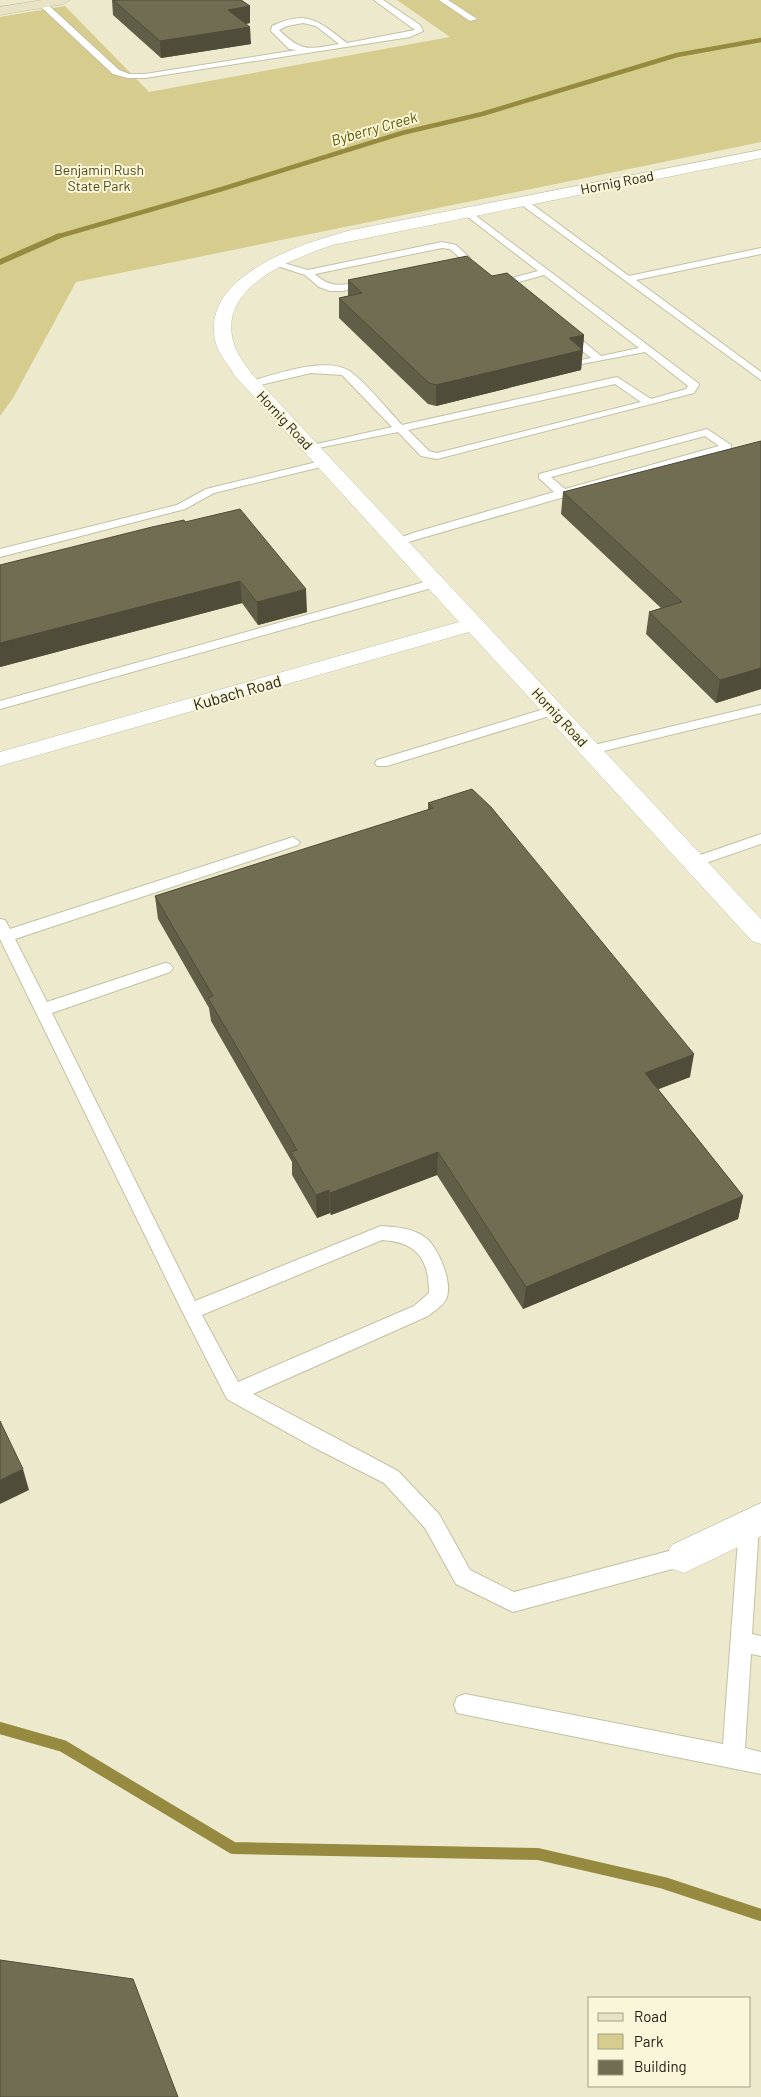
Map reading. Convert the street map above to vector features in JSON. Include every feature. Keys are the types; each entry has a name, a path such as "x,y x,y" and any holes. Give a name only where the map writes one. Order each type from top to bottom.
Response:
{"street":[{"path":"0,10 64,0"},
{"name":"Hornig Road","path":"761,154 336,239 300,250 273,263 242,285 227,306 223,317 223,340 227,352 252,384 761,935"},
{"name":"Kubach Road","path":"0,759 474,624"},
{"path":"684,1557 755,1523"}],"lane":[{"path":"42,4 116,72 128,76 145,76 410,35 419,31 417,27 378,0"},
{"path":"442,0 474,19"},
{"path":"308,51 292,47 275,31 275,28 281,25 303,22 318,24 345,45"},
{"path":"522,201 761,377"},
{"path":"252,384 319,368 334,369 346,373 402,428 425,454 437,456 690,391 694,385 466,212"},
{"path":"273,263 308,273 442,245 453,247 465,258 461,263 441,267"},
{"path":"627,279 761,250"},
{"path":"525,298 510,286 511,280 546,272"},
{"path":"308,273 320,286 334,289 383,279"},
{"path":"554,322 599,359"},
{"path":"580,363 647,349"},
{"path":"312,448 617,380 649,403"},
{"path":"397,541 563,494 727,447 707,432 543,476 563,494"},
{"path":"0,553 181,506 210,491 325,463"},
{"path":"0,705 436,583"},
{"path":"591,750 727,719 761,708"},
{"path":"382,762 554,710"},
{"path":"694,862 761,839"},
{"path":"293,842 3,930 190,1311 234,1393 320,1441 391,1477 432,1521 463,1577 512,1602 684,1557"},
{"path":"42,1010 165,968"},
{"path":"190,1311 381,1233 400,1234 420,1243 438,1272 438,1296 421,1311 234,1393"},
{"path":"733,1758 751,1644 755,1523"},
{"path":"464,1705 761,1763"}],"green space":[{"name":"Benjamin Rush State Park","path":"397,0 761,0 761,142 76,282 13,398 0,416 0,17 65,6 149,92 450,37"}],"building":[{"path":"113,0 241,0 250,6 228,10 250,27 160,41"},
{"path":"467,256 492,276 507,273 584,335 569,338 583,350 436,385 429,383 339,298 362,293 348,280"},
{"path":"761,441 761,668 720,680 649,612 682,602 563,492"},
{"path":"240,509 306,589 257,602 240,581 0,643 0,565 152,527 184,520 185,522"},
{"path":"472,789 491,807 694,1054 645,1073 743,1196 526,1287 438,1152 330,1193 329,1190 316,1195 291,1152 297,1150 208,998 213,996 155,896 433,808 428,803"},
{"path":"0,1421 23,1469 0,1480"},
{"path":"0,1960 133,1979 178,2097 0,2097"}],"waterway":[{"name":"Byberry Creek","path":"58,236 222,189 402,133 482,114 677,55 761,40"},
{"name":"Byberry Creek","path":"0,262 58,236"},
{"path":"0,1728 63,1746 233,1848 538,1854 664,1883 761,1915"}]}
